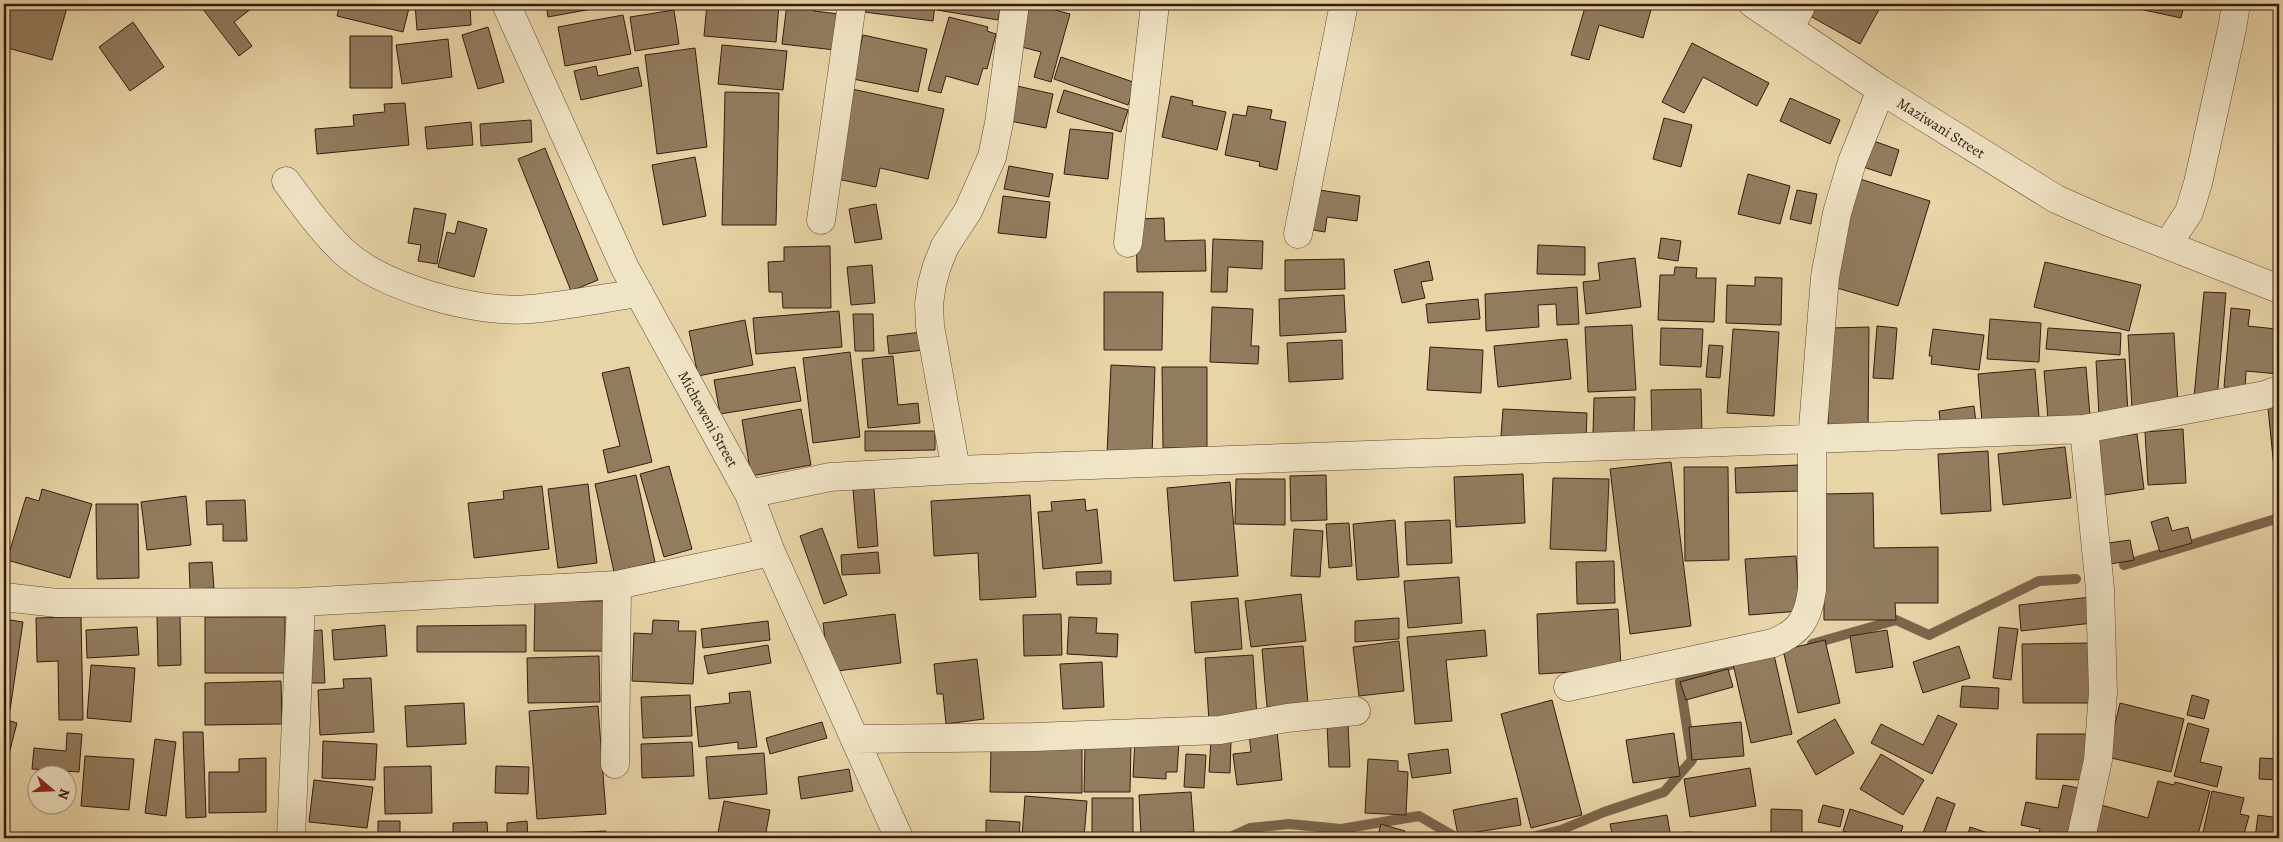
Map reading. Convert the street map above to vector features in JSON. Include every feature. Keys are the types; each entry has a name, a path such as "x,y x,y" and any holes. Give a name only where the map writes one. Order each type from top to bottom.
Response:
{"street":[{"name":"Micheweni Street","path":"506,4 625,268 749,494 771,552 899,838"},
{"path":"821,220 852,4"},
{"path":"956,470 930,326 930,298 932,284 945,246 968,211 992,157 999,123 1016,4"},
{"path":"1128,243 1155,4"},
{"path":"1298,234 1344,4"},
{"name":"Maziwani Street","path":"1753,4 1881,90 2056,199 2168,244 2211,264 2279,289"},
{"path":"1790,29 1802,4"},
{"path":"2168,244 2189,212 2198,183 2236,4"},
{"path":"1568,687 1773,643 1796,630 1803,622 1810,608 1812,590 1812,440 1825,277 1830,245 1852,162 1881,90"},
{"path":"286,181 310,216 346,253 382,276 430,296 478,307 528,310 639,293"},
{"path":"749,494 830,477 956,470 2084,429 2265,395 2279,390"},
{"path":"2081,838 2098,760 2103,692 2100,589 2084,429"},
{"path":"4,597 57,602 301,602 617,585 771,552"},
{"path":"615,764 617,585"},
{"path":"291,838 301,602"},
{"path":"855,738 1034,737 1220,730 1287,718 1356,711"}],"building":[{"path":"4,4 68,4 52,60 4,47"},
{"path":"199,4 249,4 252,8 234,22 252,46 239,56"},
{"path":"340,4 410,4 403,32 337,16"},
{"path":"415,4 470,4 471,25 417,30"},
{"path":"546,4 614,4 614,5 548,17"},
{"path":"707,4 779,4 776,42 704,36"},
{"path":"787,4 815,4 814,11 839,14 835,50 782,44"},
{"path":"865,4 935,4 933,21 864,12"},
{"path":"938,4 1001,4 998,20 937,10"},
{"path":"1026,4 1033,4 1070,14 1051,82 1034,77 1041,52 1014,45"},
{"path":"1586,4 1646,4 1645,9 1651,10 1643,38 1599,25 1589,60 1571,55"},
{"path":"1808,4 1882,4 1860,44 1803,12"},
{"path":"2116,4 2184,4 2181,18"},
{"path":"674,10 679,44 635,51 630,17"},
{"path":"623,15 631,54 565,66 558,27"},
{"path":"949,17 988,27 987,31 996,34 987,69 983,68 978,85 946,76 941,93 928,90"},
{"path":"133,22 164,67 130,91 99,47"},
{"path":"488,27 504,82 478,89 462,35"},
{"path":"863,35 927,49 918,92 853,79"},
{"path":"350,36 392,36 392,88 350,88"},
{"path":"448,39 452,77 402,84 396,45"},
{"path":"1692,43 1769,83 1757,106 1703,77 1684,113 1662,102"},
{"path":"722,45 787,51 783,90 718,84"},
{"path":"695,48 707,147 657,154 645,55"},
{"path":"1061,57 1136,83 1128,105 1054,79"},
{"path":"596,66 598,76 638,67 642,86 581,100 574,71"},
{"path":"1017,86 1053,94 1046,128 1010,121"},
{"path":"852,89 944,109 928,179 880,168 876,187 832,178"},
{"path":"1064,90 1128,110 1121,132 1057,112"},
{"path":"725,92 779,93 776,225 722,225"},
{"path":"1171,96 1193,101 1192,105 1226,112 1217,150 1162,137"},
{"path":"1790,98 1840,120 1830,144 1780,121"},
{"path":"405,103 409,145 317,154 315,129 354,126 353,115 385,112 384,104"},
{"path":"1248,106 1272,110 1270,119 1286,122 1277,170 1259,166 1260,162 1225,155 1233,114 1246,116"},
{"path":"1664,118 1692,125 1681,167 1653,159"},
{"path":"531,120 532,142 481,146 480,124"},
{"path":"471,122 473,145 427,149 425,127"},
{"path":"1070,129 1113,133 1108,179 1064,174"},
{"path":"1868,139 1899,150 1891,176 1860,166"},
{"path":"545,148 598,280 571,291 518,159"},
{"path":"695,157 706,216 663,225 652,165"},
{"path":"1009,166 1053,174 1049,197 1004,189"},
{"path":"1748,174 1790,186 1780,224 1738,214"},
{"path":"1860,179 1930,201 1898,306 1827,285"},
{"path":"1312,189 1360,196 1357,221 1327,217 1325,232 1307,229"},
{"path":"1797,190 1817,194 1811,224 1790,219"},
{"path":"1003,196 1050,202 1046,238 998,233"},
{"path":"876,204 882,239 855,243 849,209"},
{"path":"414,208 446,214 437,264 418,261 421,245 408,243"},
{"path":"1164,218 1165,241 1205,240 1206,271 1137,272 1136,219"},
{"path":"458,221 487,229 474,277 438,267 447,232 455,234"},
{"path":"1661,238 1681,241 1678,261 1658,258"},
{"path":"1213,239 1263,241 1262,269 1228,267 1227,292 1211,292"},
{"path":"1538,245 1585,247 1585,275 1537,274"},
{"path":"830,246 831,308 783,308 782,292 769,292 768,262 784,261 784,247"},
{"path":"1635,258 1641,307 1586,314 1583,282 1600,280 1598,263"},
{"path":"1344,259 1345,289 1285,291 1285,260"},
{"path":"1429,261 1433,280 1421,282 1425,298 1402,303 1394,270"},
{"path":"2045,262 2141,285 2129,331 2034,307"},
{"path":"872,265 875,303 851,305 847,267"},
{"path":"1675,267 1697,268 1696,278 1716,278 1714,322 1658,320 1660,275 1674,275"},
{"path":"1755,277 1782,278 1781,325 1726,323 1727,285 1755,286"},
{"path":"1577,287 1579,324 1557,325 1556,304 1538,305 1539,327 1486,331 1485,294"},
{"path":"1104,292 1163,292 1162,350 1104,350"},
{"path":"2204,292 2226,293 2217,399 2194,397"},
{"path":"1344,295 1346,332 1280,336 1279,299"},
{"path":"1478,299 1480,319 1428,323 1426,304"},
{"path":"1212,307 1253,309 1251,346 1259,346 1258,364 1210,362"},
{"path":"2231,308 2250,310 2248,326 2276,329 2276,334 2279,335 2279,374 2246,371 2245,389 2224,387"},
{"path":"839,311 842,347 756,354 753,318"},
{"path":"853,314 873,314 874,351 855,351"},
{"path":"1990,319 2041,323 2039,362 1987,359"},
{"path":"745,320 753,365 698,376 689,331"},
{"path":"1632,325 1636,390 1588,392 1585,327"},
{"path":"1877,326 1897,328 1893,379 1873,378"},
{"path":"1869,327 1868,432 1828,432 1829,328"},
{"path":"1661,328 1703,329 1701,367 1660,365"},
{"path":"2048,328 2121,333 2120,355 2046,349"},
{"path":"1733,329 1779,332 1774,416 1727,413"},
{"path":"1933,329 1984,335 1979,370 1931,364 1932,356 1929,356"},
{"path":"922,332 924,350 889,354 887,336"},
{"path":"2174,333 2178,406 2132,409 2128,335"},
{"path":"1567,339 1571,379 1498,387 1494,346"},
{"path":"1342,340 1343,379 1289,382 1287,343"},
{"path":"1709,345 1723,346 1720,378 1706,377"},
{"path":"1430,347 1483,350 1481,393 1427,390"},
{"path":"850,352 860,437 813,443 803,358"},
{"path":"893,356 898,405 918,403 920,423 868,428 862,359"},
{"path":"2125,359 2128,414 2099,415 2096,361"},
{"path":"1111,365 1155,367 1152,455 1107,454"},
{"path":"629,367 652,462 608,473 603,450 620,446 602,373"},
{"path":"795,367 801,401 720,414 714,380"},
{"path":"1162,367 1207,367 1207,447 1163,448"},
{"path":"2086,367 2090,416 2048,419 2044,371"},
{"path":"2035,369 2039,417 1982,422 1978,374"},
{"path":"1701,389 1702,434 1652,435 1651,390"},
{"path":"1635,397 1634,433 1593,433 1594,398"},
{"path":"1974,406 1976,423 1941,428 1939,411"},
{"path":"2279,407 2279,508 2278,508 2268,408"},
{"path":"801,409 811,465 751,476 742,420"},
{"path":"1503,409 1587,413 1586,441 1501,436"},
{"path":"2183,429 2186,483 2148,485 2145,432"},
{"path":"865,431 935,431 935,450 865,451"},
{"path":"2137,434 2144,489 2098,496 2091,440"},
{"path":"2065,447 2071,498 2003,505 1998,454"},
{"path":"1988,451 1991,511 1941,514 1938,454"},
{"path":"1671,462 1691,626 1630,634 1610,469"},
{"path":"1798,465 1799,491 1736,493 1735,468"},
{"path":"669,466 692,549 664,557 640,474"},
{"path":"1684,467 1728,467 1729,560 1685,561"},
{"path":"1523,474 1525,523 1456,527 1454,477"},
{"path":"636,475 655,562 614,572 595,484"},
{"path":"1326,475 1327,520 1291,521 1290,476"},
{"path":"1553,478 1609,479 1606,551 1550,549"},
{"path":"1236,479 1285,479 1285,525 1235,524"},
{"path":"1230,482 1238,576 1174,581 1167,488"},
{"path":"588,484 597,563 558,568 548,489"},
{"path":"542,486 549,549 474,558 468,503 504,499 503,491"},
{"path":"874,488 878,546 858,548 853,490"},
{"path":"42,489 92,504 70,578 7,560 26,497 39,501"},
{"path":"1873,493 1874,548 1938,547 1938,603 1895,603 1896,620 1824,620 1823,494"},
{"path":"1030,495 1036,597 980,600 978,553 934,556 931,501"},
{"path":"186,496 191,545 147,550 141,502"},
{"path":"1085,499 1086,511 1097,509 1102,563 1043,569 1038,512 1052,511 1051,502"},
{"path":"245,500 247,541 223,541 223,524 207,525 206,501"},
{"path":"96,504 138,504 139,578 97,579"},
{"path":"2168,517 2172,531 2188,527 2192,543 2160,552 2151,522"},
{"path":"1395,520 1399,577 1357,580 1353,524"},
{"path":"1450,520 1452,563 1407,565 1405,522"},
{"path":"1349,523 1352,566 1329,568 1326,524"},
{"path":"822,528 847,595 824,604 800,536"},
{"path":"1294,529 1323,531 1320,577 1291,576"},
{"path":"2130,540 2134,560 2105,565 2101,544"},
{"path":"878,552 880,573 842,575 841,555"},
{"path":"1796,556 1800,611 1749,615 1745,559"},
{"path":"1614,561 1615,603 1577,604 1576,562"},
{"path":"212,562 214,588 190,589 189,563"},
{"path":"2279,569 2279,589 2273,587"},
{"path":"1111,571 1111,584 1077,585 1076,572"},
{"path":"1459,577 1462,623 1408,628 1404,581"},
{"path":"1301,594 1306,641 1251,647 1245,601"},
{"path":"2091,597 2093,623 2021,631 2019,605"},
{"path":"1238,598 1242,649 1195,653 1191,602"},
{"path":"535,601 604,601 604,651 534,651"},
{"path":"1618,609 1621,669 1539,674 1537,614"},
{"path":"895,614 901,663 829,672 823,623"},
{"path":"1061,614 1062,655 1024,656 1023,615"},
{"path":"157,616 180,616 181,665 158,666"},
{"path":"81,617 83,720 59,720 58,661 37,662 36,618"},
{"path":"205,617 285,617 285,673 205,673"},
{"path":"1069,617 1097,618 1096,633 1118,634 1117,657 1067,654"},
{"path":"1399,618 1399,639 1355,642 1355,621"},
{"path":"4,619 23,622 10,710 4,709"},
{"path":"653,620 679,621 678,631 696,631 693,684 632,681 634,633 652,634"},
{"path":"768,621 770,640 703,648 701,629"},
{"path":"385,625 387,656 334,660 332,630"},
{"path":"526,625 526,652 417,652 417,626"},
{"path":"137,627 139,655 87,658 86,630"},
{"path":"1999,627 2018,629 2011,680 1993,678"},
{"path":"322,630 325,683 311,683 308,631"},
{"path":"1485,630 1487,656 1446,660 1452,721 1415,724 1407,637"},
{"path":"1887,630 1893,667 1856,673 1850,636"},
{"path":"1825,640 1840,703 1798,713 1783,650"},
{"path":"1399,641 1404,691 1359,696 1353,647"},
{"path":"2089,643 2090,703 2023,703 2022,644"},
{"path":"768,645 771,663 708,674 704,656"},
{"path":"1303,646 1308,703 1267,707 1262,649"},
{"path":"1959,646 1970,678 1923,693 1913,662"},
{"path":"1253,655 1257,718 1209,722 1205,658"},
{"path":"1774,655 1792,734 1751,743 1733,664"},
{"path":"599,656 600,702 528,703 527,658"},
{"path":"977,659 984,719 946,724 943,694 937,694 934,664"},
{"path":"1102,662 1104,707 1063,709 1060,664"},
{"path":"91,665 135,668 131,722 87,718"},
{"path":"1728,669 1733,687 1686,700 1680,682"},
{"path":"371,678 374,732 320,735 318,690 344,688 343,679"},
{"path":"281,681 282,724 205,725 205,683"},
{"path":"1962,686 1999,688 1998,709 1960,707"},
{"path":"750,691 757,747 738,749 738,742 699,747 695,707 730,703 729,693"},
{"path":"690,695 692,736 643,738 641,697"},
{"path":"2192,695 2209,700 2204,719 2187,715"},
{"path":"1552,700 1582,815 1531,828 1501,714"},
{"path":"464,703 466,744 407,747 405,706"},
{"path":"2120,703 2184,719 2171,772 2107,757"},
{"path":"598,706 606,814 537,819 529,711"},
{"path":"1938,715 1957,724 1932,774 1871,743 1881,724 1923,745"},
{"path":"4,719 17,723 8,758 4,757"},
{"path":"1835,719 1854,753 1816,775 1797,741"},
{"path":"822,722 827,738 770,754 766,738"},
{"path":"1741,722 1744,756 1692,760 1689,727"},
{"path":"2188,723 2209,729 2200,762 2222,767 2217,787 2174,776"},
{"path":"1327,724 1348,724 1350,767 1329,767"},
{"path":"1277,731 1282,780 1237,785 1233,754 1251,752 1249,734"},
{"path":"183,732 203,732 206,817 186,818"},
{"path":"67,733 82,734 79,772 78,764 32,764 34,748 66,751"},
{"path":"1674,733 1680,776 1633,783 1626,740"},
{"path":"2037,734 2086,734 2086,780 2036,779"},
{"path":"155,739 176,742 166,816 145,813"},
{"path":"1135,739 1179,741 1177,772 1166,772 1166,779 1133,777"},
{"path":"1211,739 1231,740 1230,773 1209,772"},
{"path":"323,741 377,744 375,780 322,778"},
{"path":"692,742 694,776 642,778 641,744"},
{"path":"1085,745 1131,745 1130,792 1084,792"},
{"path":"991,748 1082,749 1082,793 990,792"},
{"path":"1448,749 1451,773 1412,778 1408,754"},
{"path":"764,753 767,794 709,799 706,757"},
{"path":"1186,754 1206,755 1204,788 1184,787"},
{"path":"1881,754 1924,780 1903,815 1860,789"},
{"path":"85,756 134,759 129,810 81,806"},
{"path":"266,758 266,812 209,813 209,772 239,772 239,759"},
{"path":"2260,758 2279,759 2279,780 2259,779"},
{"path":"1368,759 1398,761 1398,771 1408,772 1406,815 1365,813"},
{"path":"431,766 432,813 385,814 384,767"},
{"path":"496,766 529,767 528,794 495,793"},
{"path":"1750,768 1756,806 1690,817 1684,779"},
{"path":"849,769 853,791 801,799 798,777"},
{"path":"314,780 373,787 367,828 309,822"},
{"path":"2158,781 2174,785 2175,782 2210,791 2197,838 2092,838 2101,805 2148,818"},
{"path":"2063,785 2084,789 2075,838 2038,838 2040,829 2021,825 2026,802 2058,808"},
{"path":"2212,791 2244,798 2240,814 2249,816 2243,838 2202,837"},
{"path":"1191,792 1194,832 1141,835 1139,795"},
{"path":"1025,796 1087,801 1084,838 1022,836"},
{"path":"1937,797 1955,804 1943,838 1921,838"},
{"path":"1092,798 1133,798 1133,834 1092,834"},
{"path":"1517,798 1521,825 1458,835 1453,810"},
{"path":"724,801 770,810 765,838 717,838"},
{"path":"1823,805 1844,810 1840,827 1818,822"},
{"path":"1771,809 1802,810 1802,838 1737,838 1737,834 1771,834"},
{"path":"1850,809 1903,826 1899,838 1866,838 1843,831"},
{"path":"1667,815 1671,838 1613,838 1610,824"},
{"path":"2258,815 2279,818 2279,838 2255,838"},
{"path":"986,820 1020,822 1019,838 986,838"},
{"path":"378,821 400,821 400,837 446,836 446,838 378,838"},
{"path":"527,821 528,838 507,838 507,823"},
{"path":"487,822 488,838 453,838 453,823"},
{"path":"1381,824 1405,831 1404,835 1415,838 1369,838 1371,834 1378,835"},
{"path":"1970,827 1991,834 1990,838 1967,838"},
{"path":"606,831 606,838 555,838 555,833"},
{"path":"1685,832 1707,833 1706,838 1685,838"},
{"path":"707,833 707,838 672,838 672,834"},
{"path":"1195,834 1195,838 1156,838"},
{"path":"1291,834 1320,838 1290,838"}],"waterway":[{"path":"2124,565 2279,518"},
{"path":"1812,644 1896,620 1929,635 2039,581 2076,579"},
{"path":"1527,838 1561,830 1604,812 1664,792 1692,760 1680,682 1733,664"},
{"path":"1228,838 1250,828 1289,824 1341,829 1419,816 1457,838"}]}
